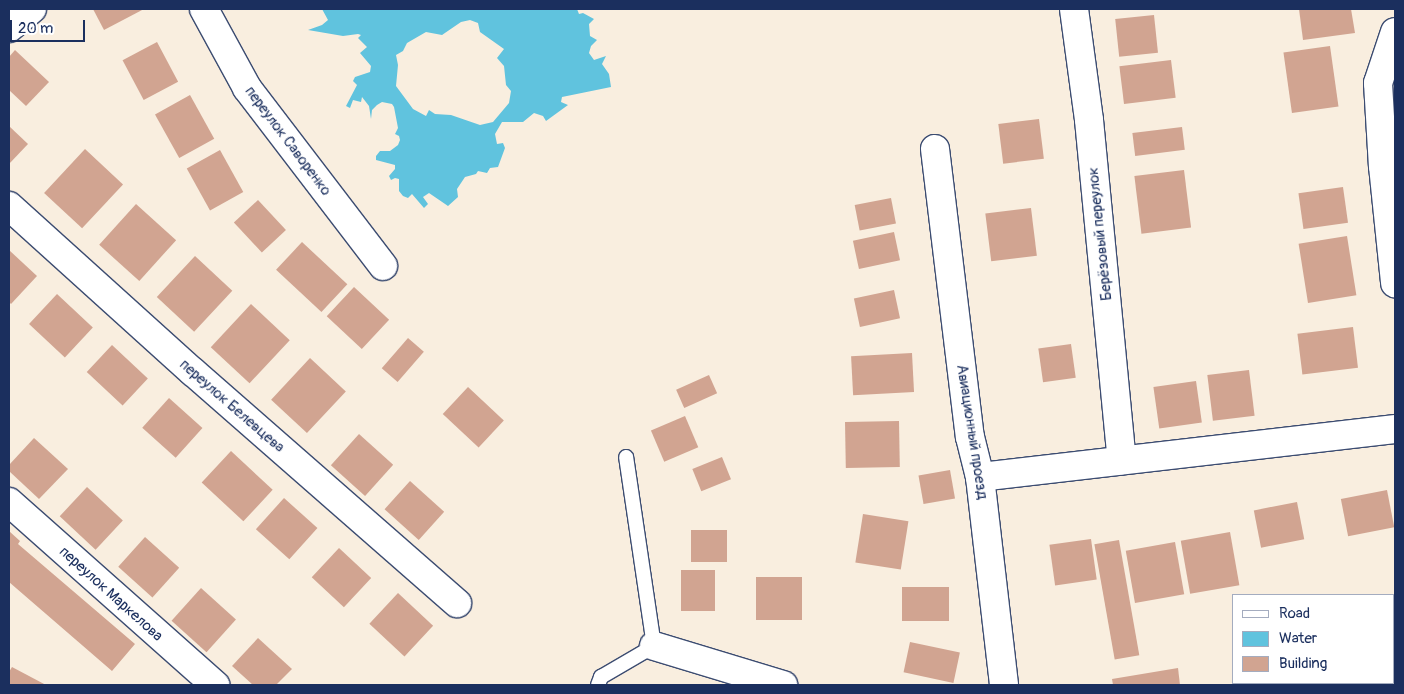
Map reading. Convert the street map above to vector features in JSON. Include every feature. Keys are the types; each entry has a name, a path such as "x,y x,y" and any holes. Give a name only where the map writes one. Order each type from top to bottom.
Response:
{"street":[{"path":"9,28 32,9"},
{"name":"переулок Саворенко","path":"204,9 247,88 383,266"},
{"name":"Берёзовый переулок","path":"1074,9 1089,120 1122,460"},
{"path":"1395,32 1378,83 1383,166 1395,283"},
{"name":"Авиационный проезд","path":"935,149 970,438 980,477 1004,685"},
{"name":"переулок Белевцева","path":"9,206 186,366 457,602"},
{"path":"980,477 1395,429"},
{"name":"переулок Маркелова","path":"9,502 214,685"},
{"path":"654,646 783,685"}],"lane":[{"path":"598,685 601,677 654,646 626,457"}],"water":[{"path":"322,9 577,9 579,14 583,13 594,19 589,24 590,36 597,40 591,46 589,53 594,60 606,56 602,64 609,74 611,87 562,97 561,102 568,105 546,121 543,116 534,113 523,122 502,122 495,134 497,144 503,143 505,148 498,167 490,168 487,173 478,171 476,174 465,177 457,189 458,197 448,206 429,193 423,197 428,204 424,208 412,194 408,198 403,196 399,191 399,179 391,180 389,176 395,169 395,165 376,160 376,156 380,151 390,151 398,145 400,140 399,136 395,134 398,128 392,104 382,102 377,105 372,110 371,119 369,106 362,97 361,102 353,100 350,108 346,106 357,85 353,81 355,77 370,72 371,66 360,53 367,47 358,38 361,35 343,36 308,30 322,25 328,20","holes":["470,20 478,23 480,32 504,49 497,58 504,66 506,85 511,91 509,103 493,122 480,125 451,115 435,114 429,110 426,116 413,109 396,86 398,65 396,55 403,51 407,43 426,32 442,35 461,22"]}],"building":[{"path":"93,9 144,9 104,30"},
{"path":"1299,9 1351,9 1355,33 1303,40"},
{"path":"1154,15 1158,53 1119,57 1115,19"},
{"path":"157,42 178,82 144,100 123,60"},
{"path":"1330,46 1338,106 1292,113 1283,53"},
{"path":"15,50 49,82 26,106 9,90 9,57"},
{"path":"1171,60 1176,98 1124,104 1119,66"},
{"path":"190,95 214,139 179,158 155,114"},
{"path":"1039,119 1044,159 1003,164 998,124"},
{"path":"9,126 28,144 9,164"},
{"path":"1182,127 1185,150 1135,156 1132,133"},
{"path":"85,149 123,184 82,228 44,193"},
{"path":"220,150 243,192 210,210 187,168"},
{"path":"1184,170 1191,228 1141,234 1134,176"},
{"path":"1343,187 1348,223 1303,229 1298,193"},
{"path":"891,198 896,224 860,231 855,205"},
{"path":"258,200 286,230 262,252 234,223"},
{"path":"136,204 176,240 139,281 99,245"},
{"path":"1031,208 1037,256 991,261 985,214"},
{"path":"894,232 900,260 859,269 853,241"},
{"path":"1347,236 1356,295 1308,303 1299,244"},
{"path":"302,242 347,284 321,312 276,270"},
{"path":"9,250 37,276 11,304 9,302"},
{"path":"195,256 232,291 194,332 157,297"},
{"path":"354,287 389,320 362,349 327,316"},
{"path":"894,290 900,318 860,327 854,299"},
{"path":"57,294 93,327 65,357 29,324"},
{"path":"251,304 290,340 250,383 211,347"},
{"path":"1353,327 1358,368 1302,375 1297,334"},
{"path":"408,338 424,352 398,382 382,368"},
{"path":"1071,344 1076,378 1043,382 1038,349"},
{"path":"112,345 148,378 123,405 87,372"},
{"path":"912,353 914,392 853,395 851,356"},
{"path":"310,358 346,391 307,433 271,400"},
{"path":"1249,370 1255,416 1213,421 1207,375"},
{"path":"709,375 717,393 684,408 676,390"},
{"path":"1196,381 1202,423 1159,429 1153,387"},
{"path":"468,387 504,420 479,447 443,414"},
{"path":"169,398 202,428 176,458 142,428"},
{"path":"685,416 698,447 664,462 651,430"},
{"path":"899,421 900,467 846,468 845,422"},
{"path":"359,434 393,465 365,496 331,465"},
{"path":"34,438 68,469 39,499 9,471 9,465"},
{"path":"231,451 273,490 243,521 202,482"},
{"path":"722,457 731,479 701,491 692,469"},
{"path":"950,470 955,499 924,504 918,476"},
{"path":"410,481 444,512 419,540 385,509"},
{"path":"87,487 123,520 96,550 60,516"},
{"path":"1387,490 1394,527 1348,536 1341,499"},
{"path":"284,498 317,528 289,559 256,529"},
{"path":"1297,502 1304,539 1261,548 1254,510"},
{"path":"863,514 908,521 901,570 855,562"},
{"path":"691,530 727,530 727,562 691,562"},
{"path":"9,531 20,541 18,544 135,644 112,671 9,582"},
{"path":"1230,532 1239,585 1190,594 1181,541"},
{"path":"145,537 179,568 152,598 118,567"},
{"path":"1091,539 1097,580 1055,585 1049,545"},
{"path":"1119,540 1139,655 1115,660 1094,544"},
{"path":"1175,542 1184,594 1135,603 1126,551"},
{"path":"339,548 371,578 344,607 312,577"},
{"path":"681,570 715,570 715,611 681,611"},
{"path":"756,577 802,577 802,620 756,620"},
{"path":"902,587 949,587 949,621 902,621"},
{"path":"201,588 236,619 206,652 172,621"},
{"path":"398,593 433,626 404,656 369,624"},
{"path":"1395,628 1395,665 1394,665"},
{"path":"258,638 292,669 276,685 253,685 232,666"},
{"path":"910,642 960,653 953,683 904,672"},
{"path":"12,667 46,685 9,685 9,672"},
{"path":"1178,668 1180,685 1113,685 1112,679"}]}
